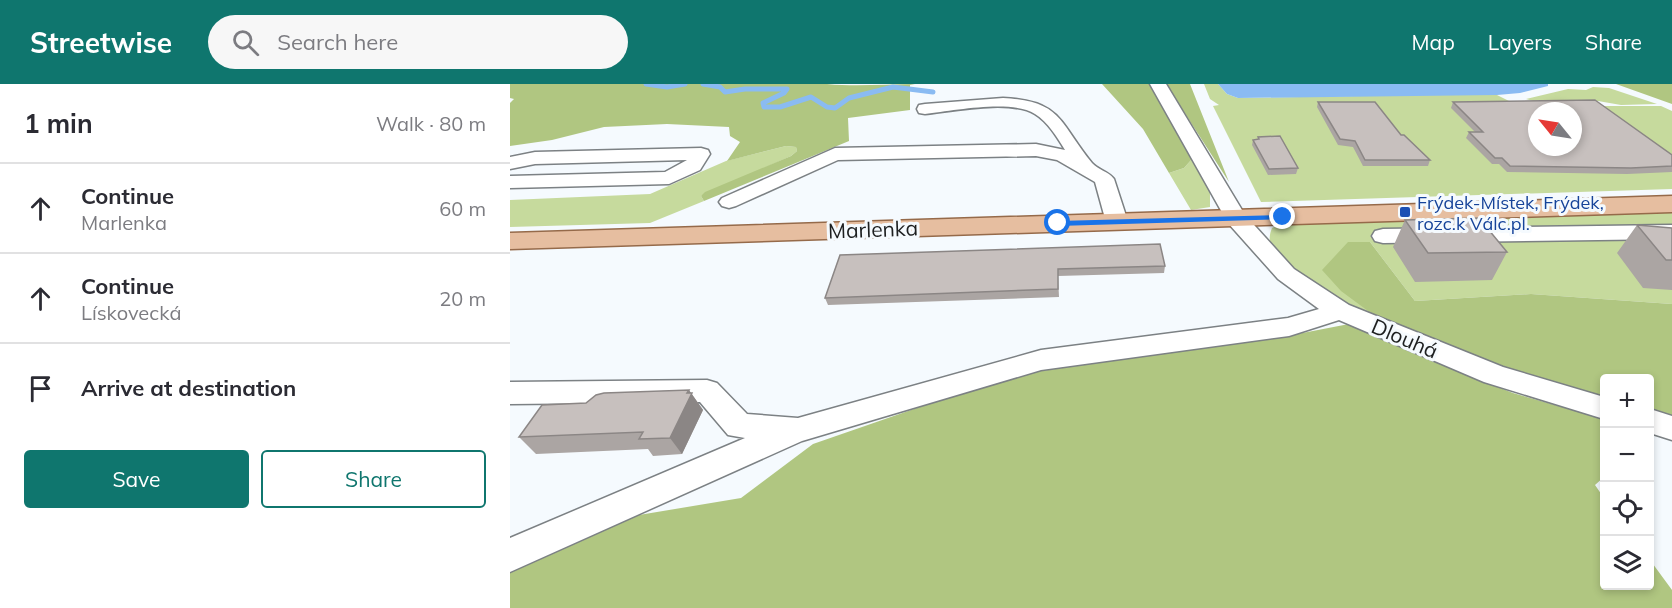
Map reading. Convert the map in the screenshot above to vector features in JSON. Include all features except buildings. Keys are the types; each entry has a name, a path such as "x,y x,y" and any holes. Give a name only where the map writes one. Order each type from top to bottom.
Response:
{"main road":[{"name":"Marlenka","path":"510,241 1672,204"}],"street":[{"name":"Dlouhá","path":"1158,84 1236,218 1286,274 1340,311 1494,375 1600,407"},
{"path":"925,109 1016,103 1040,110 1061,130 1086,168"},
{"path":"729,202 835,154 1036,150 1063,155 1104,179 1116,222"},
{"path":"510,163 535,158 701,154 693,166 669,178 510,182"},
{"path":"1383,236 1672,232"},
{"path":"510,555 654,490 798,430 1041,360 1289,327 1340,311"},
{"path":"510,393 707,391 739,426 798,430"},
{"path":"1654,422 1672,428"}],"green space":[{"path":"510,84 915,84 910,85 910,110 848,118 849,141 704,201 701,196 705,192 791,156 797,151 796,147 786,146 727,161 740,142 730,136 729,127 667,124 604,127 552,140 510,146 510,103 514,99 510,98"},
{"path":"1102,84 1150,84 1192,159 1184,168 1169,173 1143,129"},
{"path":"1166,84 1190,84 1229,182"},
{"path":"1204,84 1218,84 1227,94 1238,98 1497,95 1515,104 1511,106 1528,106 1528,156 1582,156 1582,106 1661,106 1672,111 1672,189 1261,202 1213,106 1219,105 1210,99"},
{"path":"1616,84 1672,84 1672,104"},
{"path":"1593,87 1609,88 1657,104 1621,105 1598,101 1591,103 1550,100 1536,102 1526,99 1568,89 1586,90"},
{"path":"786,146 796,147 797,151 791,156 701,196 704,201 650,223 510,227 510,200 650,194 726,161"},
{"path":"1192,159 1210,189 1210,207 1191,210 1169,173 1184,168"},
{"path":"1672,210 1672,304 1531,294 1415,301 1370,242 1383,322 1340,299 1306,277 1280,256 1272,246 1270,239 1272,228 1283,223"},
{"path":"1348,242 1370,242 1415,301 1531,294 1672,304 1672,420 1654,416 1654,374 1600,374 1600,403 1488,366 1383,322 1341,291 1322,270"},
{"path":"1349,324 1513,393 1600,418 1600,481 1595,485 1600,492 1600,590 1654,590 1654,565 1672,590 1672,608 510,608 510,572 591,523 741,498 813,444 1012,375 1287,336"}],"water":[{"path":"1218,84 1548,84 1548,86 1520,93 1497,95 1238,98 1227,94"}],"waterway":[{"path":"646,84 667,87 685,84"},
{"path":"703,84 720,87 725,92 745,89 787,89 784,93 763,103 764,107 780,107 811,97 827,107 835,108 849,98 893,87 933,92"}],"place":[{"name":"Frýdek-Místek, Frýdek, rozc.k Válc.pl.","path":"1405,212"}],"route":[{"path":"1058,223 1283,217"}]}
